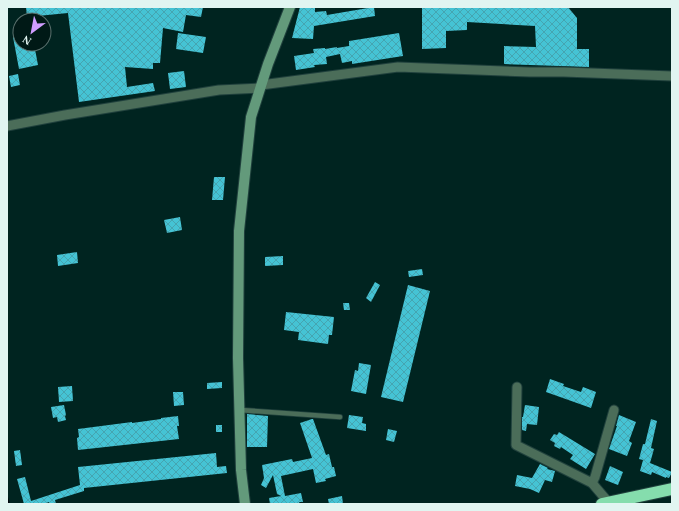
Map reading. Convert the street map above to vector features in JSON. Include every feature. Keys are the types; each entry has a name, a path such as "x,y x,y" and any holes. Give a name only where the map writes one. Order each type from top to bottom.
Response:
{"highway":[{"path":"606,503 672,489"}],"main road":[{"path":"245,504 241,470 239,410 239,231 251,117 268,64 290,7"},
{"path":"238,504 241,470"}],"street":[{"path":"7,126 219,90 260,87 398,67 672,76"},
{"path":"518,387 516,445 592,483 606,503"},
{"path":"592,483 614,410"}],"lane":[{"path":"239,410 340,417"}],"building":[{"path":"26,7 203,7 201,17 186,15 183,32 163,28 160,63 153,63 153,69 125,67 127,87 153,83 155,91 79,102 68,13 52,15 52,12 26,12"},
{"path":"300,7 315,7 315,12 326,11 327,15 374,7 375,16 314,26 313,39 292,38"},
{"path":"422,7 568,7 577,18 577,49 589,49 589,67 504,64 504,46 536,47 535,26 467,22 467,30 446,31 446,48 422,49"},
{"path":"178,33 206,37 203,53 176,49"},
{"path":"399,33 403,56 352,64 352,61 342,63 340,54 326,57 327,64 314,65 315,67 296,70 294,56 314,53 313,49 349,46 349,41"},
{"path":"16,52 36,52 38,65 19,69"},
{"path":"184,71 186,87 170,89 168,73"},
{"path":"18,74 20,85 11,87 9,76"},
{"path":"214,177 225,177 223,200 212,200"},
{"path":"180,217 182,230 167,233 164,220"},
{"path":"77,252 78,263 58,266 57,255"},
{"path":"283,256 283,265 265,266 265,257"},
{"path":"422,269 423,275 409,277 408,271"},
{"path":"375,282 380,285 371,302 366,298"},
{"path":"408,285 430,291 403,402 381,397"},
{"path":"343,303 349,303 350,310 344,310"},
{"path":"286,312 334,317 332,335 329,335 328,344 298,340 299,332 284,330"},
{"path":"359,363 371,365 366,394 351,391 355,370 358,371"},
{"path":"550,379 564,384 563,386 581,392 583,387 596,392 591,408 546,392"},
{"path":"222,382 222,388 207,389 207,383"},
{"path":"72,386 73,401 59,402 58,387"},
{"path":"173,392 183,392 184,405 174,406"},
{"path":"64,405 66,420 58,422 57,417 53,418 51,407"},
{"path":"525,405 539,407 537,425 527,424 526,431 522,430 522,417"},
{"path":"247,414 268,416 267,447 247,447"},
{"path":"349,415 363,417 362,423 366,424 366,431 347,428"},
{"path":"619,415 636,422 629,441 632,443 627,456 609,449"},
{"path":"178,416 179,426 177,426 179,439 78,450 78,429"},
{"path":"313,419 326,455 329,454 336,476 325,479 326,481 316,483 313,469 281,476 285,496 301,493 303,502 299,502 300,504 270,504 269,498 281,496 277,494 273,475 266,488 261,485 264,478 262,465 292,459 293,462 312,458 300,423"},
{"path":"651,419 657,421 651,448 654,449 650,463 672,472 669,478 652,472 651,475 640,471 643,460 639,459 643,444 645,444"},
{"path":"216,425 222,425 222,432 216,432"},
{"path":"388,429 397,431 394,442 386,440"},
{"path":"559,432 595,454 586,469 570,459 573,455 561,447 560,449 554,446 555,443 550,440 554,434 557,435"},
{"path":"20,450 22,465 16,466 14,451"},
{"path":"216,453 217,467 226,466 227,473 84,488 84,491 55,500 56,504 49,504 49,502 44,504 24,504 17,479 25,477 31,501 80,485 78,467"},
{"path":"540,464 548,468 547,469 555,471 552,482 545,480 539,493 530,489 515,486 517,475 532,478"},
{"path":"610,466 623,472 618,485 605,480"},
{"path":"342,496 343,504 329,504 328,499"}],"waterway":[{"path":"7,497 9,504"}]}
